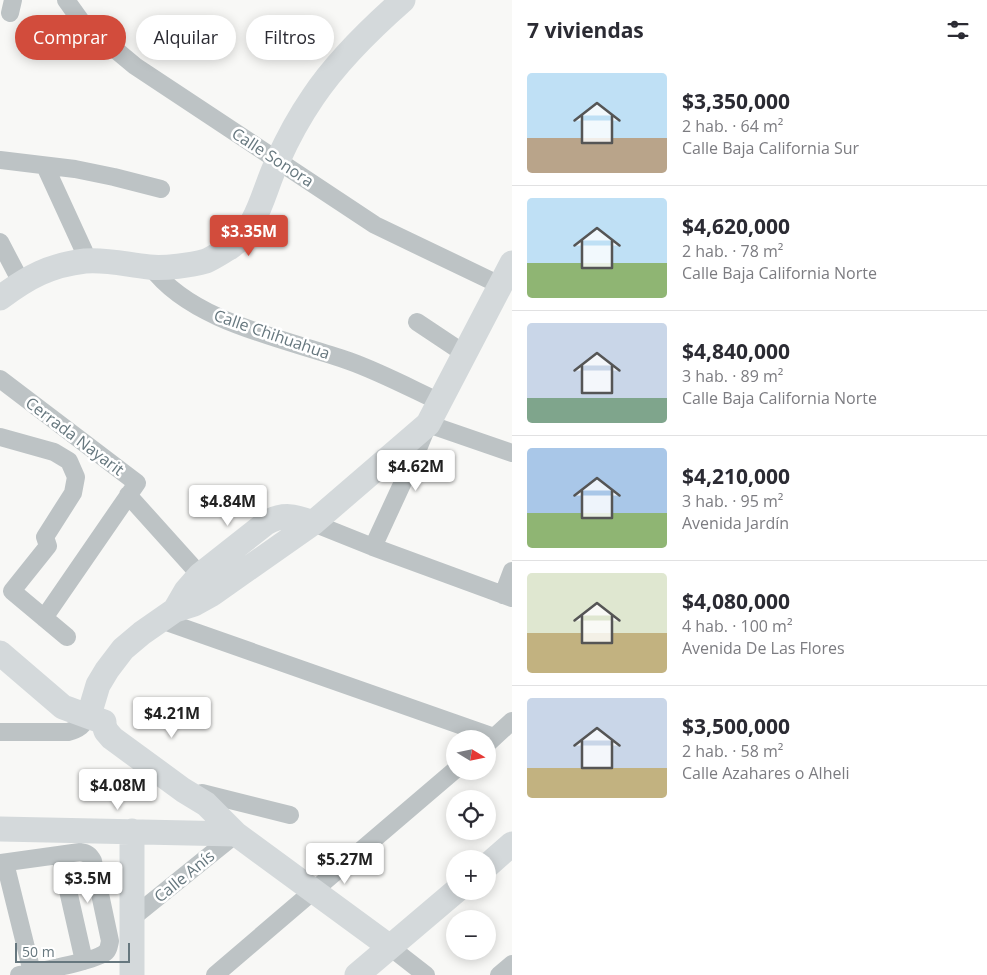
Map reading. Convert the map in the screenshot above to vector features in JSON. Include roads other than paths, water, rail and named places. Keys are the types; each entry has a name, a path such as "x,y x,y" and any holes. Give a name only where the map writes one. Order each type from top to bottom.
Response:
{"street":[{"name":"Calle Sonora","path":"66,0 81,21 135,66 375,225 500,284"},
{"path":"0,298 21,282 52,267 87,261 118,262 152,267 177,266 206,261 230,247 245,234 257,214 278,160 313,97 351,49 403,0"},
{"path":"0,160 75,169 161,189"},
{"path":"45,166 84,251"},
{"path":"0,242 21,282"},
{"path":"373,547 434,413 512,263"},
{"name":"Calle Chihuahua","path":"152,267 160,280 174,291 214,315 247,328 366,367 434,413 512,453"},
{"path":"417,322 465,354"},
{"name":"Cerrada Nayarit","path":"0,379 137,483 44,618"},
{"path":"96,718 98,685 123,649 168,615 212,594 313,523 434,413"},
{"path":"0,437 54,452 69,461 76,477 74,493 45,537 48,546 12,591 67,637"},
{"name":"Cerrada Nayarit","path":"128,495 200,575"},
{"path":"168,615 200,575 266,522 276,517 287,516 313,523 507,596 512,571"},
{"path":"168,615 465,730"},
{"path":"0,652 63,706 124,727 191,779 201,798 236,834 314,890 426,975"},
{"path":"0,732 68,732 76,730 96,718"},
{"path":"496,735 512,721"},
{"path":"215,975 446,778"},
{"path":"201,798 290,815"},
{"path":"0,829 236,834"},
{"path":"132,831 132,975"},
{"name":"Calle Anís","path":"132,918 236,834"},
{"path":"496,858 512,844"},
{"path":"86,853 93,861 110,941 109,947 102,955 25,974 3,863 60,855 86,853"},
{"path":"60,855 84,960"},
{"path":"356,975 446,900"},
{"path":"499,975 512,964"}]}
